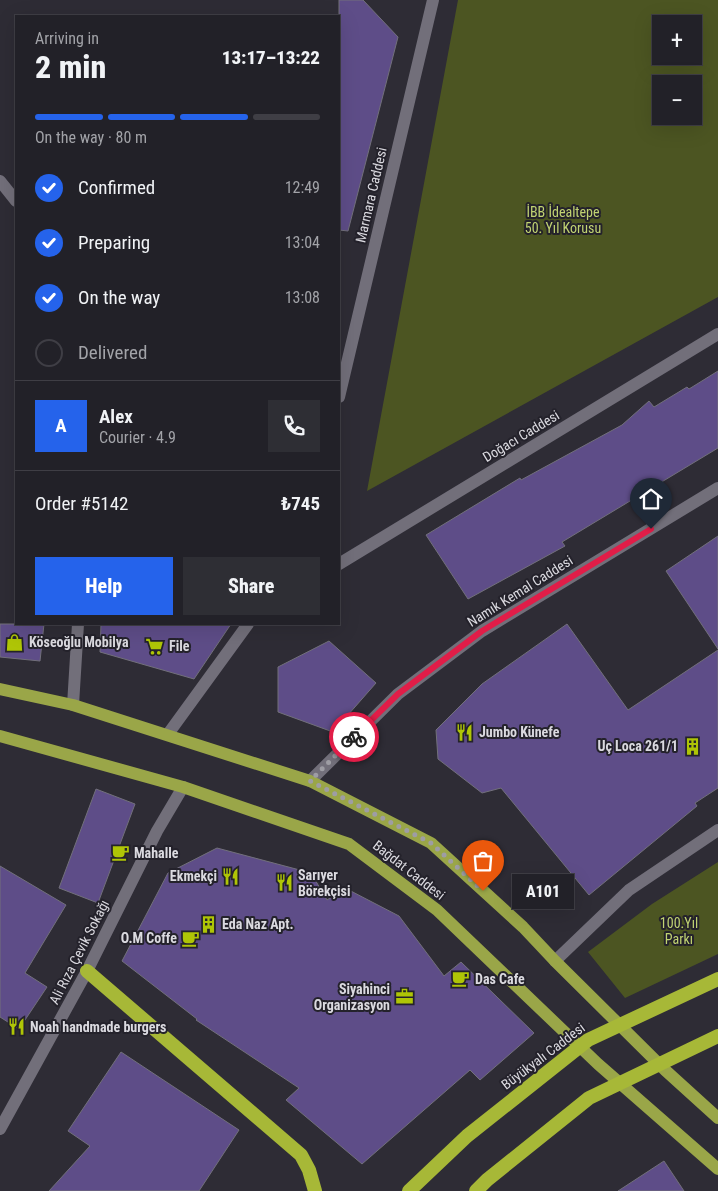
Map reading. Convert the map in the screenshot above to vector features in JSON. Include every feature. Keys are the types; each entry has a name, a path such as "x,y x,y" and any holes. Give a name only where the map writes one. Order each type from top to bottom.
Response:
{"highway":[{"path":"87,971 301,1154 309,1170 315,1191"},
{"name":"Büyükyalı Caddesi","path":"409,1191 467,1136 588,1040 718,979"},
{"path":"476,1191 487,1180 589,1098 718,1036"}],"main road":[{"name":"Bağdat Caddesi","path":"0,689 74,705 310,781 431,843 523,927 665,1070 718,1118"},
{"name":"Bağdat Caddesi","path":"0,736 183,787 350,844 437,910 598,1064 718,1169"}],"street":[{"path":"422,0 432,5"},
{"name":"Marmara Caddesi","path":"340,393 432,5"},
{"path":"0,181 15,200"},
{"name":"Doğacı Caddesi","path":"340,563 718,334"},
{"name":"Namık Kemal Caddesi","path":"310,781 398,694 482,631 718,488"},
{"path":"74,705 78,625"},
{"path":"168,734 247,625"},
{"name":"Ali Rıza Çevik Sokağı","path":"0,1129 87,971 157,831 183,787"},
{"path":"555,961 629,890 718,830"}],"green space":[{"name":"İBB İdealtepe 50. Yıl Korusu","path":"458,0 718,0 718,297 367,491"},
{"name":"100.Yıl Parkı","path":"718,862 718,954 625,998 588,952 652,904"}],"building":[{"path":"339,0 363,0 398,37 348,231 340,230"},
{"path":"718,371 718,448 562,542 565,546 468,599 426,535 520,478 521,480 622,425 649,401 654,407"},
{"path":"718,536 718,649 666,571"},
{"path":"0,624 44,625 40,661 0,657"},
{"path":"567,624 628,710 718,650 718,788 695,803 697,806 589,895 501,788 482,793 438,759 436,730 482,684"},
{"path":"101,625 230,625 194,679 100,652"},
{"path":"329,641 376,683 333,732 278,712 278,667"},
{"path":"96,789 135,804 98,903 59,888"},
{"path":"217,848 311,873 327,900 345,888 399,916 444,976 461,962 534,1033 480,1080 470,1070 362,1164 286,1100 299,1088 196,1020 122,961 168,873"},
{"path":"0,866 66,905 25,973 47,987 19,1029 0,1017"},
{"path":"121,1052 239,1130 199,1191 49,1191 90,1146 68,1131"},
{"path":"664,1161 684,1191 618,1191"}],"way so far":[{"path":"354,737 310,781 431,843 483,891"}],"place":[{"name":"Köseoğlu Mobilya","path":"15,642"},
{"name":"File","path":"155,646"},
{"name":"Jumbo Künefe","path":"465,732"},
{"name":"Uç Loca 261/1","path":"692,746"},
{"name":"Mahalle","path":"120,853"},
{"name":"Ekmekçi","path":"231,876"},
{"name":"Sarıyer Börekçisi","path":"284,883"},
{"name":"A101","path":"483,891"},
{"name":"Eda Naz Apt.","path":"208,924"},
{"name":"O.M Coffe","path":"191,938"},
{"name":"Das Cafe","path":"461,979"},
{"name":"Siyahinci Organizasyon","path":"404,997"},
{"name":"Noah handmade burgers","path":"16,1027"}],"route":[{"path":"354,737 398,694 482,631 651,529"}]}
